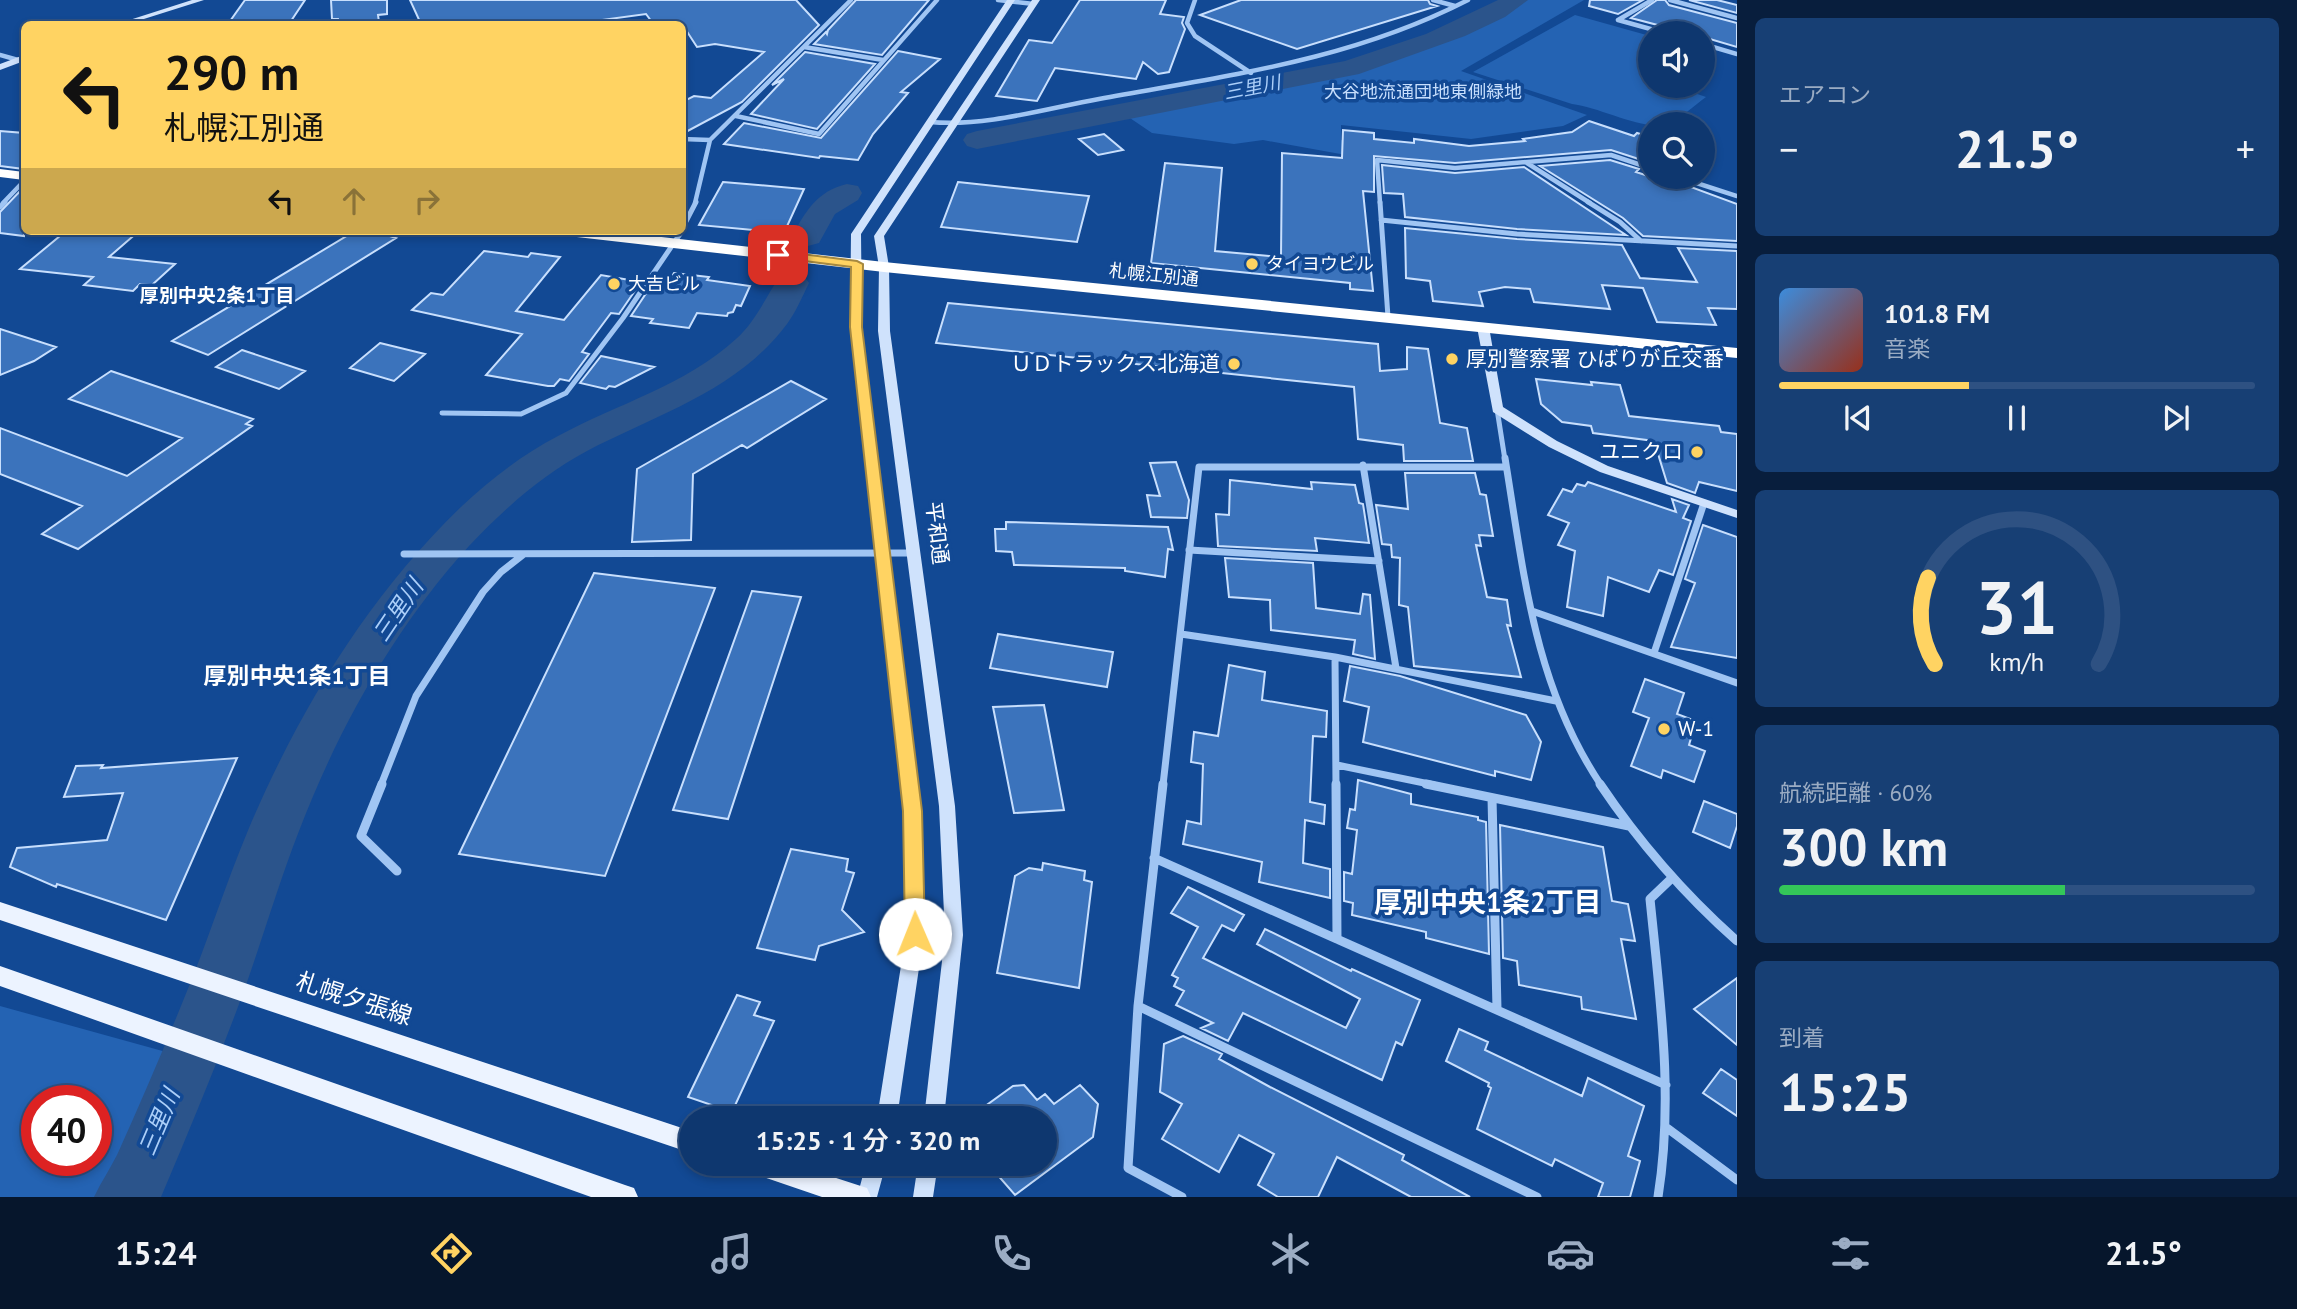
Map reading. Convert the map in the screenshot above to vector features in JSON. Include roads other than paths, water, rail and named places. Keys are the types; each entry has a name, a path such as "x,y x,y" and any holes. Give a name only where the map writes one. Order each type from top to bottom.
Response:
{"highway":[{"path":"0,173 21,177"},
{"name":"札幌江別通","path":"686,235 857,264 1737,353"}],"main road":[{"name":"札幌夕張線","path":"9,914 679,1138"},
{"path":"0,976 625,1197"},
{"path":"794,1176 858,1197"}],"street":[{"path":"130,21 197,0"},
{"path":"686,222 698,197 710,141 717,131 736,116 850,0"},
{"path":"736,116 819,134 937,0"},
{"path":"998,0 1035,2"},
{"path":"889,1106 915,934 913,811 856,327 856,234 1010,0"},
{"path":"1195,0 1187,23 1195,36 1251,73"},
{"path":"1433,0 1455,6"},
{"path":"930,122 953,124 1251,73 1356,48 1417,27 1468,0"},
{"path":"1638,26 1618,20 1652,0"},
{"path":"1670,0 1737,18"},
{"name":"平和通","path":"935,1106 954,936 947,806 884,331 884,267 879,236 1035,2"},
{"path":"804,47 883,60"},
{"path":"1715,48 1737,54"},
{"path":"0,55 21,59"},
{"path":"0,66 21,59"},
{"path":"686,139 710,141"},
{"path":"1388,317 1377,160 1455,168 1611,155 1638,163"},
{"path":"1526,163 1620,222 1643,242"},
{"path":"0,207 21,182"},
{"path":"1715,189 1737,196"},
{"path":"1381,220 1517,234 1737,246"},
{"path":"442,413 521,414 566,393 679,235"},
{"path":"1483,327 1541,660 1556,701 1598,779 1629,826 1672,878 1737,942"},
{"path":"1497,409 1553,444 1604,469 1737,514"},
{"path":"1363,465 1396,668"},
{"path":"1182,1197 1128,1168 1138,1006 1199,467 1506,467"},
{"path":"1654,653 1704,503"},
{"path":"1189,550 1379,561"},
{"path":"397,870 361,836 416,696 484,592 501,572 524,553"},
{"path":"404,554 914,553"},
{"path":"1532,611 1737,683"},
{"path":"1181,635 1335,657 1556,701"},
{"path":"1335,657 1336,939"},
{"path":"1337,765 1629,826"},
{"path":"1492,799 1497,1009"},
{"path":"1154,858 1666,1085"},
{"path":"1658,1197 1667,1128 1666,1085 1650,899 1672,878"},
{"path":"1138,1006 1537,1197"},
{"path":"1667,1128 1737,1180"},
{"path":"867,1197 873,1176"},
{"path":"923,1197 926,1176"}],"waterway":[{"name":"三里川","path":"977,140 1350,68 1456,31 1516,0"},
{"name":"三里川","path":"808,236 822,209 847,193"},
{"name":"三里川","path":"126,1197 137,1180 204,1021 263,858 297,776 354,671 402,600 454,537 532,468 572,444 683,391 718,371 749,347 774,318 792,283"}],"place":[{"name":"タイヨウビル","path":"1252,264"},
{"name":"大吉ビル","path":"614,284"},
{"name":"厚別警察署 ひばりが丘交番","path":"1452,359"},
{"name":"ＵＤトラックス北海道","path":"1234,364"},
{"name":"ユニクロ","path":"1697,452"},
{"name":"W-1","path":"1664,729"}],"district":[{"name":"厚別中央2条1丁目","path":"217,295"},
{"name":"厚別中央1条1丁目","path":"297,676"},
{"name":"厚別中央1条2丁目","path":"1488,902"}],"park label":[{"name":"大谷地流通団地東側緑地","path":"1423,92"}]}
